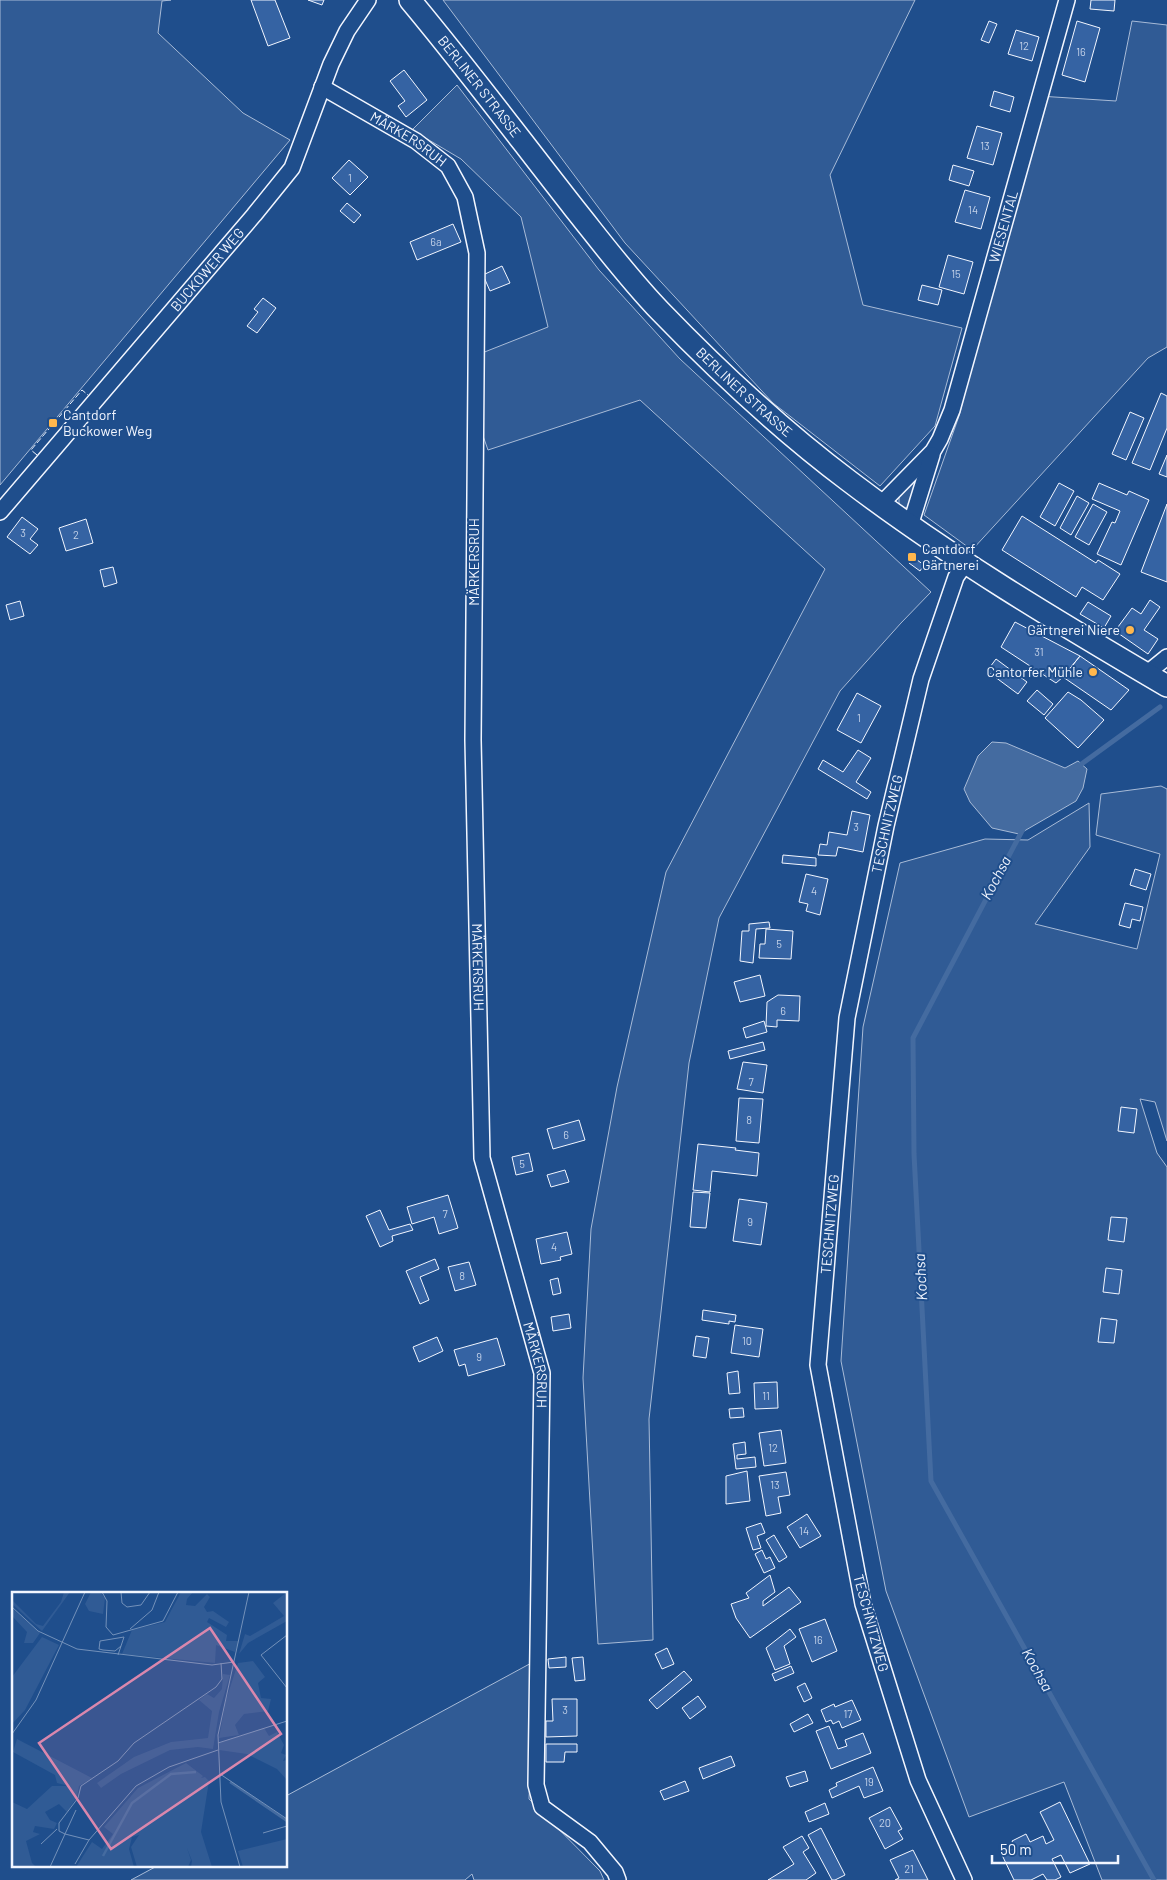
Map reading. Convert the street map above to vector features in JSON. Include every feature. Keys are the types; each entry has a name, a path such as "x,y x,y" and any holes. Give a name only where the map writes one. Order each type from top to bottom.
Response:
{"main road":[{"name":"BERLINER STRASSE","path":"410,0 610,254 659,310 778,425 849,482 910,526 966,563 1167,686"}],"street":[{"name":"BUCKOWER WEG","path":"0,512 292,168 331,64 347,31 368,0"},
{"name":"WIESENTAL","path":"910,526 933,451 952,410 1067,0"},
{"name":"MÄRKERSRUH","path":"322,87 416,141 448,166 465,197 477,253 473,740 482,1158 542,1373 536,1785 542,1807 590,1842 615,1872 618,1880"},
{"name":"WIESENTAL","path":"881,504 933,451"},
{"name":"TESCHNITZWEG","path":"964,1880 918,1780 863,1604 818,1365 847,1018 886,826 921,679 956,576 966,563"},
{"path":"1146,674 1167,658"}],"shaded area":[{"path":"0,0 171,0 162,1 158,33 243,113 290,140 0,485"},
{"path":"443,0 915,0 830,175 863,305 962,328 935,426 880,486 773,403 625,243"},
{"path":"1132,21 1167,25 1167,347 1148,358 972,550 924,515 959,416 1039,96 1116,101"},
{"path":"457,85 599,270 680,359 931,592 840,691 719,918 689,1063 649,1419 653,1640 598,1644 583,1378 591,1229 617,1087 666,872 825,569 640,400 488,450 482,433 482,353 548,327 521,217 461,159 412,130"},
{"path":"919,471 908,508 905,508 899,504 899,495"},
{"path":"992,742 1006,743 1065,768 1078,761 1087,769 1083,788 1076,801 1019,834 992,828 970,802 964,789 978,756"},
{"path":"1161,786 1167,789 1167,1141 1155,1102 1140,1099 1157,1153 1167,1167 1167,1880 1102,1880 1064,1782 969,1817 886,1591 841,1361 863,1027 900,863 985,839 1028,840 1089,803 1090,847 1035,924 1137,949 1160,854 1096,835 1101,794"},
{"path":"535,1661 529,1799 600,1871 604,1880 474,1880 472,1874 465,1880 131,1880 153,1868 288,1868 288,1795"}],"building":[{"path":"251,0 275,0 290,38 268,46"},
{"path":"308,0 324,0 322,5"},
{"path":"1091,0 1115,0 1114,11 1090,9"},
{"path":"989,21 997,24 989,43 981,40"},
{"path":"1077,21 1100,28 1085,82 1062,75"},
{"path":"1016,30 1039,37 1032,61 1008,54"},
{"path":"404,70 427,100 406,117 398,106 405,101 390,81"},
{"path":"994,91 1014,97 1010,112 990,106"},
{"path":"977,126 1002,133 993,165 967,158"},
{"path":"349,160 368,177 350,195 332,178"},
{"path":"953,165 974,171 969,186 949,180"},
{"path":"965,190 990,197 981,229 955,222"},
{"path":"347,203 361,215 354,223 340,211"},
{"path":"453,224 461,242 417,260 410,242"},
{"path":"948,255 973,262 964,294 939,287"},
{"path":"502,266 510,283 490,291 483,275"},
{"path":"922,285 942,290 938,305 918,300"},
{"path":"263,298 276,308 257,333 247,326 258,312 254,309"},
{"path":"1161,393 1167,396 1167,428 1150,470 1132,463"},
{"path":"1130,412 1144,418 1126,460 1112,454"},
{"path":"1167,455 1167,477 1159,474"},
{"path":"1059,483 1074,491 1055,526 1040,517"},
{"path":"1099,483 1127,495 1129,491 1149,500 1121,565 1097,554 1112,522 1115,523 1120,511 1092,499"},
{"path":"1077,496 1089,503 1071,535 1060,528"},
{"path":"1093,504 1107,512 1089,545 1075,537"},
{"path":"1167,504 1167,582 1141,572"},
{"path":"1022,516 1096,563 1098,560 1120,574 1103,600 1082,587 1076,597 1002,550"},
{"path":"22,517 38,529 30,539 38,545 30,554 7,537"},
{"path":"86,519 93,543 66,551 59,528"},
{"path":"913,557 924,565 920,571 909,563"},
{"path":"113,567 117,583 104,587 100,570"},
{"path":"1150,600 1160,607 1144,630 1158,639 1148,654 1115,631 1132,608 1141,614"},
{"path":"20,601 24,616 10,620 6,605"},
{"path":"1088,602 1111,616 1104,628 1080,614"},
{"path":"1015,622 1080,656 1056,683 1001,647"},
{"path":"1080,656 1129,690 1111,710 1063,677"},
{"path":"996,659 1027,682 1018,694 987,671"},
{"path":"1037,690 1053,704 1044,715 1027,701"},
{"path":"1068,692 1081,700 1104,720 1078,748 1045,718"},
{"path":"857,693 881,706 861,743 837,730"},
{"path":"858,750 871,758 856,782 871,792 867,799 818,769 823,760 843,772"},
{"path":"852,811 870,815 863,852 838,847 836,856 818,855 820,844 827,845 829,832 847,835"},
{"path":"783,855 816,858 816,866 782,863"},
{"path":"1135,869 1151,874 1146,890 1130,885"},
{"path":"806,874 828,879 820,915 806,911 808,904 799,902"},
{"path":"1125,903 1143,907 1140,921 1132,919 1130,928 1119,925"},
{"path":"769,922 770,928 756,929 753,963 740,961 742,931 749,931 749,924"},
{"path":"766,929 793,931 791,959 759,958 760,944 765,944"},
{"path":"760,975 765,996 740,1002 734,982"},
{"path":"778,995 800,996 799,1021 777,1020 777,1027 766,1026 767,1002"},
{"path":"764,1021 767,1032 746,1038 743,1028"},
{"path":"763,1042 765,1050 730,1059 728,1051"},
{"path":"743,1062 767,1065 763,1093 737,1089"},
{"path":"739,1098 763,1099 759,1143 736,1141"},
{"path":"1121,1107 1137,1109 1134,1133 1118,1131"},
{"path":"579,1120 585,1140 553,1149 547,1129"},
{"path":"698,1144 736,1148 735,1150 759,1153 757,1176 712,1171 710,1192 693,1190"},
{"path":"529,1153 533,1171 516,1175 512,1157"},
{"path":"565,1170 569,1182 551,1187 547,1175"},
{"path":"693,1192 710,1193 706,1228 690,1227"},
{"path":"448,1195 458,1228 439,1234 434,1217 412,1224 407,1207"},
{"path":"739,1199 767,1203 761,1245 733,1241"},
{"path":"380,1210 389,1230 410,1224 413,1230 392,1236 393,1241 380,1247 366,1216"},
{"path":"1111,1217 1127,1218 1124,1242 1108,1240"},
{"path":"567,1232 572,1254 560,1257 561,1260 541,1264 536,1239"},
{"path":"435,1259 439,1269 420,1277 429,1300 420,1304 406,1271"},
{"path":"469,1262 476,1285 455,1291 448,1267"},
{"path":"1106,1268 1122,1270 1119,1294 1103,1292"},
{"path":"558,1278 561,1293 553,1295 550,1280"},
{"path":"703,1310 736,1315 735,1322 729,1321 729,1324 702,1320"},
{"path":"569,1314 571,1328 553,1331 551,1317"},
{"path":"1101,1318 1117,1320 1114,1343 1098,1342"},
{"path":"735,1325 763,1329 759,1357 731,1353"},
{"path":"696,1336 709,1338 706,1358 693,1356"},
{"path":"437,1337 443,1351 419,1362 413,1347"},
{"path":"497,1338 505,1365 468,1376 465,1364 459,1366 454,1350"},
{"path":"738,1371 740,1393 729,1394 727,1373"},
{"path":"777,1382 778,1408 755,1409 754,1383"},
{"path":"743,1408 744,1417 730,1418 729,1409"},
{"path":"781,1430 786,1463 764,1466 759,1433"},
{"path":"745,1442 746,1454 737,1455 737,1459 755,1457 756,1467 736,1469 733,1444"},
{"path":"747,1471 750,1501 726,1504 726,1476"},
{"path":"786,1472 790,1495 778,1497 781,1513 766,1516 759,1476"},
{"path":"807,1514 821,1536 800,1548 787,1527"},
{"path":"761,1523 765,1533 757,1536 761,1548 753,1550 746,1528"},
{"path":"774,1535 787,1557 779,1562 766,1540"},
{"path":"762,1550 766,1559 770,1557 775,1568 764,1573 755,1554"},
{"path":"770,1575 775,1592 763,1601 763,1606 789,1587 801,1602 750,1638 736,1618 731,1604 749,1598 746,1593"},
{"path":"825,1619 837,1651 812,1662 799,1629"},
{"path":"790,1629 796,1637 784,1646 790,1664 775,1670 766,1648"},
{"path":"667,1648 674,1664 662,1669 655,1654"},
{"path":"566,1657 566,1667 549,1668 548,1659"},
{"path":"583,1657 585,1680 575,1681 572,1658"},
{"path":"791,1666 794,1673 775,1681 772,1674"},
{"path":"684,1671 692,1680 657,1709 649,1700"},
{"path":"805,1683 812,1698 804,1702 797,1687"},
{"path":"698,1696 706,1707 690,1719 682,1708"},
{"path":"552,1699 577,1699 577,1736 546,1737 546,1721 553,1721"},
{"path":"852,1700 861,1720 842,1728 839,1721 833,1724 831,1720 826,1722 821,1710 834,1704 835,1707"},
{"path":"808,1714 813,1723 794,1732 790,1724"},
{"path":"829,1726 838,1749 847,1746 845,1740 863,1733 871,1753 831,1769 816,1731"},
{"path":"546,1744 577,1744 577,1752 565,1752 564,1762 546,1762"},
{"path":"731,1756 735,1766 703,1779 699,1768"},
{"path":"873,1767 883,1791 864,1798 859,1786 832,1798 829,1790 837,1786 836,1783"},
{"path":"805,1771 808,1781 790,1787 786,1777"},
{"path":"685,1781 689,1791 664,1800 660,1791"},
{"path":"1060,1802 1090,1864 1070,1873 1061,1855 1052,1859 1061,1877 1055,1880 1047,1880 1043,1874 1031,1880 1014,1880 1002,1855 1015,1848 1012,1841 1026,1834 1030,1842 1043,1836 1046,1844 1054,1840 1040,1812"},
{"path":"825,1803 829,1814 809,1822 805,1812"},
{"path":"890,1807 902,1829 898,1831 903,1839 885,1849 869,1818"},
{"path":"821,1828 845,1875 835,1880 832,1880 808,1835"},
{"path":"802,1836 809,1848 803,1852 816,1873 806,1880 768,1880 794,1864 783,1847"},
{"path":"913,1850 928,1880 895,1880 899,1878 890,1860"}],"waterway":[{"name":"Kochsa","path":"1076,768 1160,707"},
{"name":"Kochsa","path":"1023,829 913,1038 914,1154 931,1481 1154,1880"}],"fence":[{"path":"37,455 31,450 82,390 88,395"}],"place":[{"name":"Cantdorf Buckower Weg","path":"53,423"},
{"name":"Cantdorf Gärtnerei","path":"912,557"},
{"name":"Gärtnerei Niere","path":"1130,630"},
{"name":"Cantorfer Mühle","path":"1093,672"}]}
